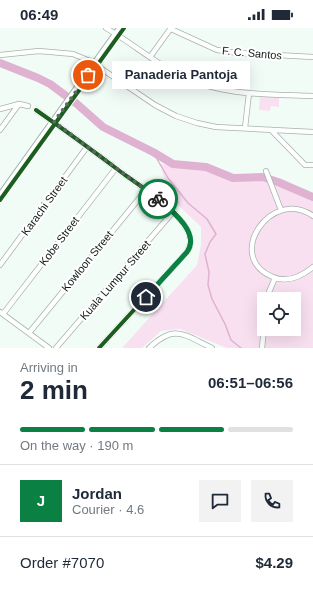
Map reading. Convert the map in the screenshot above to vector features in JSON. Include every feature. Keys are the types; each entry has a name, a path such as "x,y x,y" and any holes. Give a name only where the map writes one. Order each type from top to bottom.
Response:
{"street":[{"path":"106,28 166,68 195,82 226,90 249,93 313,96"},
{"path":"0,197 122,28"},
{"path":"150,57 171,28"},
{"name":"F. C. Santos","path":"171,28 217,50 238,53 313,58"},
{"path":"0,55 38,51 64,52 79,56 149,101 176,116 197,123 210,126 313,132"},
{"path":"245,128 249,93"},
{"path":"0,109 19,104 28,106"},
{"path":"0,130 19,104"},
{"path":"36,110 146,190 173,212 179,218 191,239 190,248 99,348"},
{"path":"271,130 306,165 313,165"},
{"name":"Karachi Street","path":"0,264 87,147"},
{"name":"Kobe Street","path":"2,313 116,168"},
{"path":"267,173 281,210"},
{"name":"Kowloon Street","path":"29,333 146,190"},
{"path":"313,216 298,209 287,209 281,210 267,217 258,227 253,242 252,252 256,265 266,274 275,278 294,278 313,267"},
{"name":"Kuala Lumpur Street","path":"56,348 173,212"},
{"path":"269,292 275,278"},
{"path":"2,313 49,348"},
{"path":"149,348 164,335 173,333 179,333 212,348"},
{"path":"262,348 263,336"},
{"path":"197,341 203,348"}],"shaded area":[{"path":"260,96 279,97 279,107 271,106 270,111 259,110"},
{"path":"161,164 206,170 233,181 263,177 313,197 313,348 227,348 180,329 161,331 142,348 122,348 197,265 201,245 201,227 175,202 163,175"}],"waterway":[{"path":"0,63 50,84 77,104 103,127 153,152 173,164 206,167 233,178 263,177 313,197"},
{"path":"153,152 168,178 188,203 207,219 216,234 210,242 205,254 209,272 208,285 212,299 225,324 231,340 241,348"}],"cycle path":[{"path":"0,200 124,28"},
{"path":"36,110 160,200 178,217 189,234 190,243 187,252 99,348"}],"way so far":[{"path":"88,75 54,122 158,199"}],"place":[{"name":"Panaderia Pantoja","path":"88,75"}],"route":[{"path":"146,297 187,252 191,244 189,234 179,218 158,199"}]}
